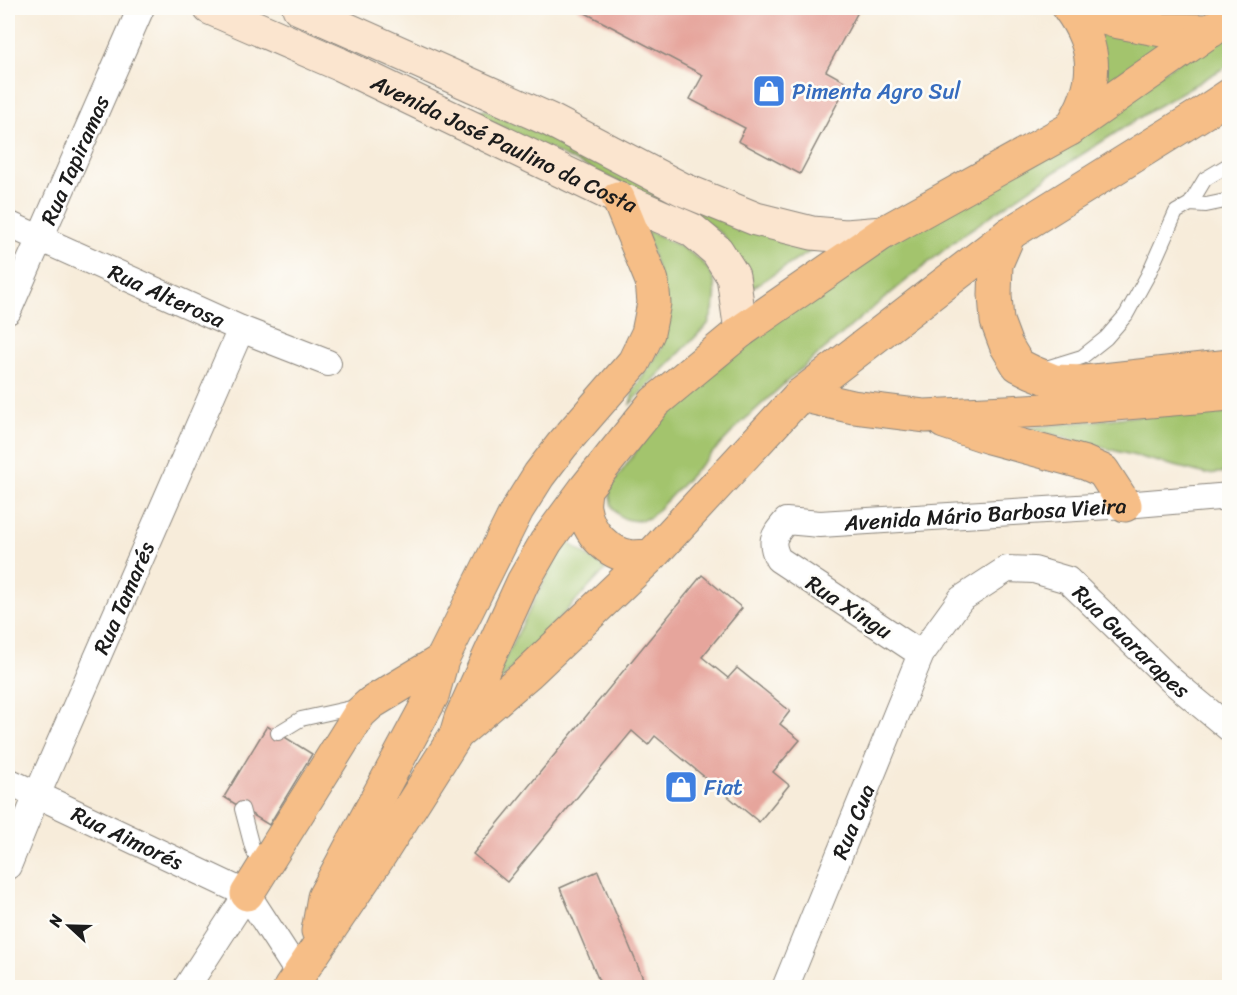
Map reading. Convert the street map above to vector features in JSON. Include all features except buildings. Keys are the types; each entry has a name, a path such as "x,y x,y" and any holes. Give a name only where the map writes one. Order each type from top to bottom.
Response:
{"main road":[{"name":"Avenida José Paulino da Costa","path":"210,8 339,64 618,198 692,230 717,251 733,276 741,331"},
{"name":"Avenida José Paulino da Costa","path":"299,8 550,120 682,189 756,219 812,233 846,236 883,233"},
{"path":"1069,8 1079,20 1087,38 1091,57 1088,95 1070,129"},
{"path":"1076,8 1114,21 1162,30 1220,24"},
{"path":"301,970 378,858 456,735 461,718 523,582 546,542 655,402 741,331 883,233 1070,129 1220,24"},
{"path":"339,64 354,32"},
{"path":"448,116 465,82"},
{"path":"456,735 526,674 651,555 800,395 1009,234 1230,95"},
{"path":"301,970 324,897 432,696 442,660 517,510 539,475 562,445 634,362 648,333 654,303 652,281 618,198"},
{"path":"1009,234 996,264 996,321 1018,365 1054,381 1084,382 1230,366"},
{"path":"800,395 853,407 925,416 1045,410 1230,394"},
{"path":"925,416 989,437 1084,463 1103,471 1125,505"},
{"path":"585,489 584,508 589,526 600,541 615,552 633,557 651,555"},
{"path":"465,616 523,582"},
{"path":"254,882 360,713 370,703 442,660"}],"street":[{"name":"Rua Tapiramas","path":"8,311 141,8"},
{"name":"Rua Alterosa","path":"8,224 241,329 328,363"},
{"name":"Rua Tamarés","path":"8,866 241,329"},
{"name":"Avenida Mário Barbosa Vieira","path":"778,559 773,548 773,537 786,521 820,524 1125,505 1230,496"},
{"name":"Rua Xingu","path":"778,559 921,654"},
{"name":"Rua Guararapes","path":"921,654 961,599 1007,569 1034,570 1068,580 1172,680 1230,729"},
{"name":"Rua Cua","path":"785,987 921,654"},
{"name":"Rua Aimorés","path":"8,781 37,795 254,882"},
{"path":"186,987 254,882 301,970"}],"lane":[{"path":"1032,372 1082,357 1106,338 1126,315 1148,275 1176,212 1190,204 1205,179 1230,164"},
{"path":"1190,204 1206,205 1230,200"},
{"path":"278,733 301,719 370,703"},
{"path":"242,808 252,848 254,882"}],"green space":[{"path":"1093,27 1164,43 1108,82"},
{"path":"1229,31 1229,65 1153,109 1056,171 960,237 795,374 741,423 651,517 634,521 620,516 615,511 611,504 611,486 660,418 813,287"},
{"path":"481,110 486,110 789,241 819,246 749,290 724,236 705,222 476,115"},
{"path":"645,229 691,253 703,263 711,274 715,287 715,304 708,324 630,404 633,391 661,349 668,308"},
{"path":"1229,406 1229,472 1206,474 1026,428"},
{"path":"565,540 606,569 486,696"}],"place":[{"name":"Pimenta Agro Sul","path":"769,91"},
{"name":"Fiat","path":"681,787"}]}
